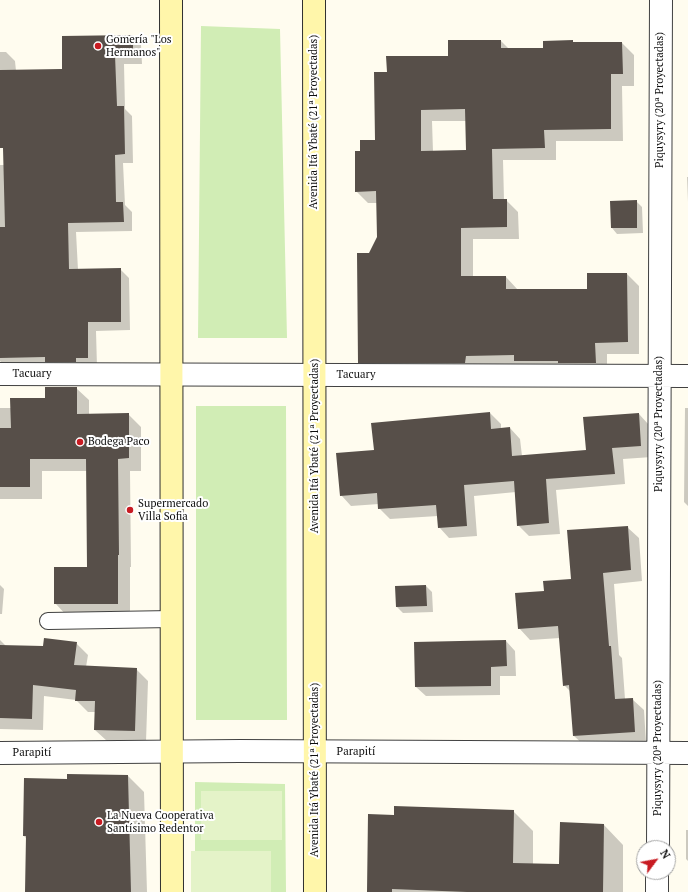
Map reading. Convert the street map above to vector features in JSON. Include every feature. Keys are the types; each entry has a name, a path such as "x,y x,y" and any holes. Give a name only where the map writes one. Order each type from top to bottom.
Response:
{"main road":[{"path":"171,0 172,892"},
{"name":"Avenida Itá Ybaté (21ª Proyectadas)","path":"314,0 315,892"}],"street":[{"name":"Piquysyry (20ª Proyectadas)","path":"658,840 661,0"},
{"name":"Tacuary","path":"0,374 688,376"},
{"name":"Parapití","path":"0,753 688,753"},
{"path":"657,892 658,880"}],"lane":[{"path":"48,621 172,619"}],"green space":[{"path":"201,26 280,29 287,338 198,338"},
{"path":"196,406 286,406 287,720 196,720"},
{"path":"195,782 285,784 286,892 195,892"},
{"path":"201,791 282,791 282,840 201,840"},
{"path":"191,851 271,851 271,892 191,892"}],"building":[{"path":"133,35 133,55 115,55 117,106 124,106 125,154 115,155 116,202 123,202 124,222 68,223 69,269 121,268 121,322 88,322 88,358 76,358 76,362 45,362 45,357 0,358 0,227 5,227 3,148 0,148 0,70 62,69 62,36"},
{"path":"448,40 501,40 501,48 543,48 543,41 573,40 573,42 622,42 623,74 611,74 611,129 544,130 545,148 492,149 493,199 507,199 507,227 461,228 461,276 506,276 506,289 587,289 587,273 627,273 628,342 595,343 596,363 514,361 514,355 466,356 465,363 358,363 357,253 369,253 377,237 376,191 355,192 355,151 360,151 360,140 375,140 374,72 387,72 386,56 448,56","holes":["465,109 466,150 421,151 421,110"]},
{"path":"637,200 637,228 611,228 610,201"},
{"path":"45,387 77,387 77,414 129,413 129,458 118,459 118,604 54,604 54,567 87,567 86,459 30,459 30,487 0,487 0,428 11,428 10,398 45,398"},
{"path":"490,412 491,429 510,427 512,456 586,450 583,417 639,413 641,446 612,448 615,474 546,479 549,523 517,526 514,481 464,485 467,526 438,528 436,505 378,509 377,493 340,496 336,453 374,450 371,423"},
{"path":"628,526 631,570 603,573 615,699 633,698 635,732 573,736 569,685 563,686 558,626 518,629 515,593 544,591 543,581 571,579 567,530"},
{"path":"426,585 427,606 396,607 395,586"},
{"path":"44,638 77,642 74,665 137,668 135,731 94,730 95,701 75,701 76,690 33,685 32,719 0,718 0,645 43,646"},
{"path":"506,640 507,666 491,667 491,686 415,687 414,642"},
{"path":"67,774 128,775 131,892 25,892 26,836 23,836 24,778 67,779"},
{"path":"394,806 514,810 513,863 559,864 560,822 604,824 603,892 467,892 392,889 392,892 367,892 368,814 394,815"}],"place":[{"name":"Gomería \"Los Hermanos\"","path":"98,46"},
{"name":"Bodega Paco","path":"80,442"},
{"name":"Supermercado Villa Sofia","path":"130,510"},
{"name":"La Nueva Cooperativa Santísimo Redentor","path":"99,822"}]}
